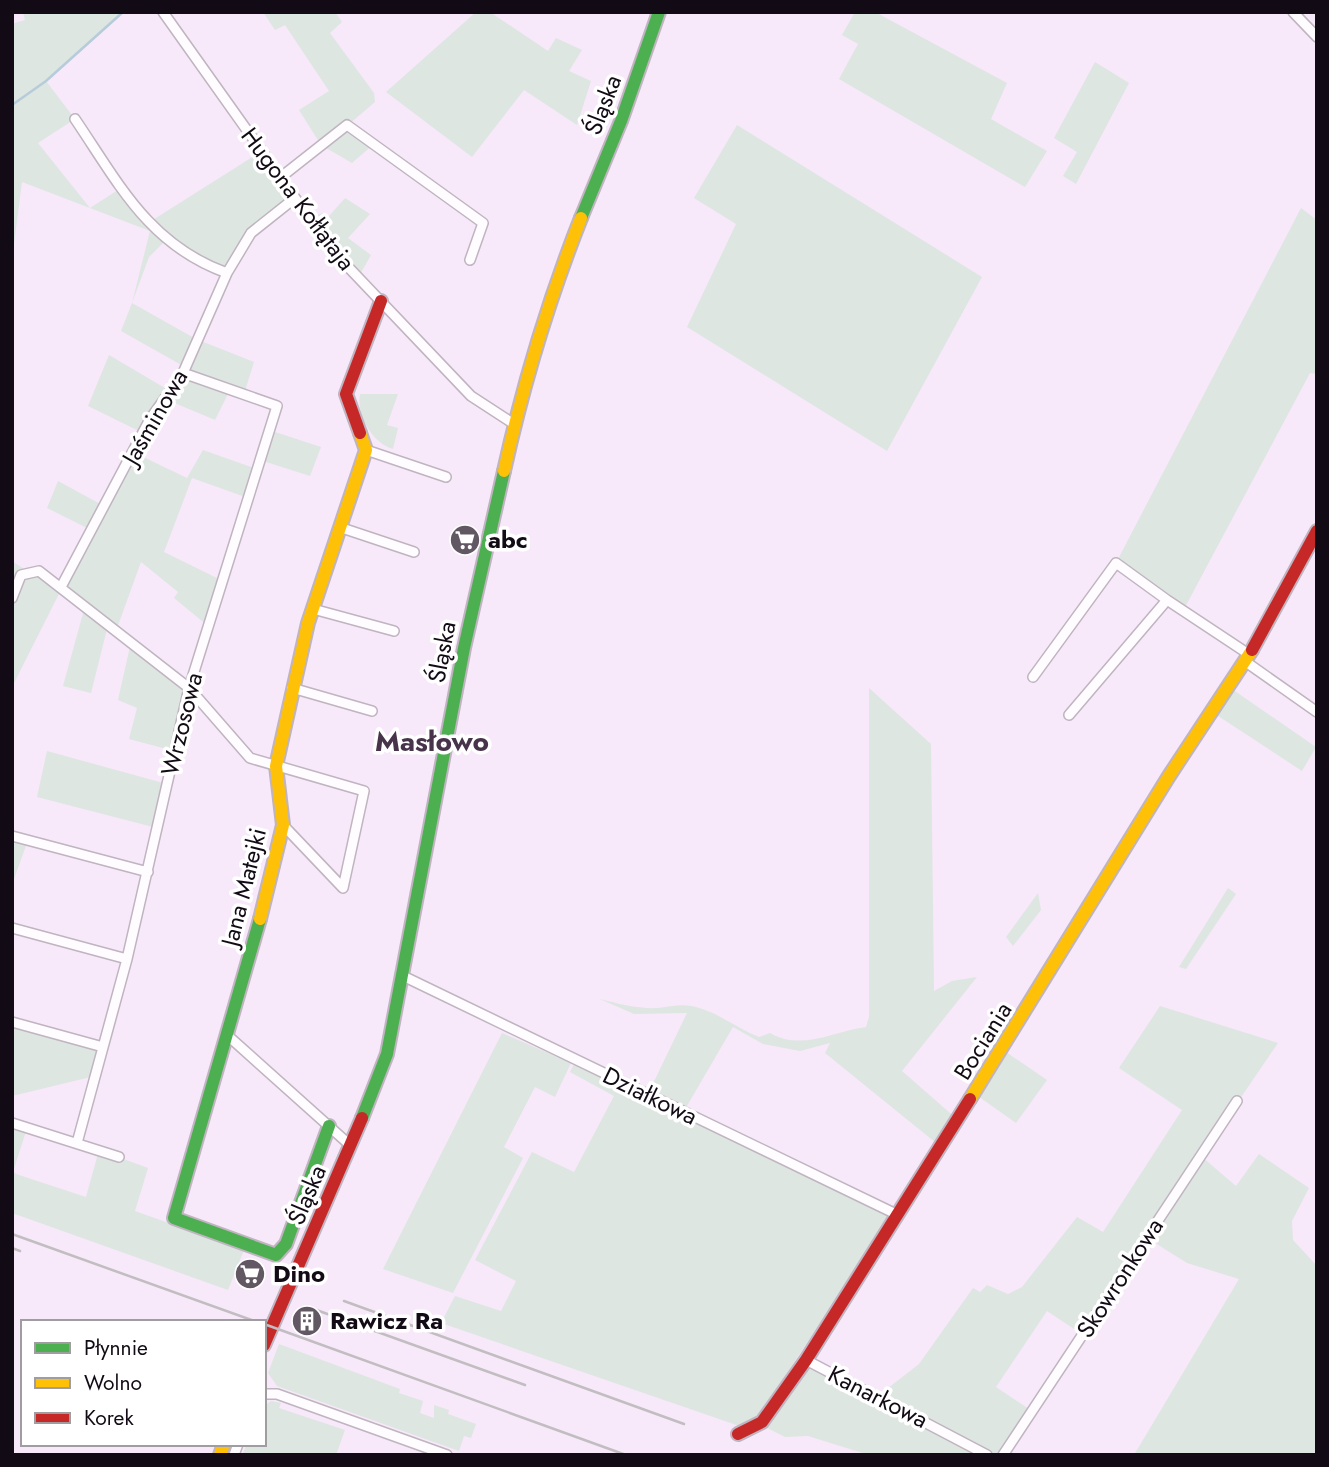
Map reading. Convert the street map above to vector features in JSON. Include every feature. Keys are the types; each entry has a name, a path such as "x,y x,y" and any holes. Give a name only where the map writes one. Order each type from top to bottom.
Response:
{"street":[{"name":"Hugona Kołłątaja","path":"163,12 332,250 471,396 514,424"},
{"name":"Śląska","path":"266,1341 351,1146 383,1065 403,976 467,635 514,424 566,256 621,121 659,12"},
{"path":"1293,12 1317,37"},
{"path":"75,119 135,208 159,235 191,257 227,273"},
{"path":"281,177 347,125 483,223 470,260"},
{"name":"Jaśminowa","path":"61,587 150,419 183,373 227,273 251,233 295,198"},
{"path":"381,301 346,394 366,450 446,477"},
{"name":"Wrzosowa","path":"77,1143 127,959 189,688 277,406 183,373"},
{"name":"Jana Matejki","path":"276,1255 174,1218 283,825 276,766 292,688 313,608 366,450"},
{"path":"339,527 414,552"},
{"name":"Bociania","path":"738,1434 762,1422 806,1360 1059,959 1169,776 1248,659 1317,531"},
{"path":"1033,677 1116,563 1317,712"},
{"path":"12,598 21,575 39,571 189,688 250,758 364,791 343,888 283,825"},
{"path":"1069,715 1167,600"},
{"path":"313,608 394,631"},
{"path":"292,688 372,711"},
{"path":"12,836 148,872"},
{"path":"12,928 127,959"},
{"name":"Działkowa","path":"403,976 898,1214"},
{"path":"12,1023 103,1047"},
{"path":"226,1034 351,1146"},
{"name":"Skowronkowa","path":"1003,1455 1237,1101"},
{"path":"12,1123 119,1157"},
{"name":"Śląska","path":"276,1255 286,1244 329,1126"},
{"name":"Kanarkowa","path":"806,1360 987,1455"},
{"path":"266,1393 271,1392 447,1455"}],"shaded area":[{"path":"23,12 123,12 46,81 75,119 38,143 90,208 121,188 148,223 262,151 295,198 251,233 227,273 166,240 149,257 132,303 150,231 22,182 12,260 12,24 25,20"},
{"path":"263,12 335,12 342,22 330,33 374,93 375,102 348,125 374,144 352,163 321,145 299,110 329,91 285,25 275,30"},
{"path":"476,12 490,12 548,51 556,38 582,50 569,71 591,81 577,125 524,90 472,157 386,92"},
{"path":"855,12 875,12 1007,83 991,119 1047,151 1025,187 839,79 858,44 842,35"},
{"path":"1095,62 1129,83 1076,184 1063,176 1077,152 1054,138"},
{"path":"737,125 982,277 887,451 687,327 736,224 694,198"},
{"path":"345,198 370,214 348,238 371,255 358,278 309,218 323,213 329,216"},
{"path":"1301,208 1317,220 1317,374 1310,373 1183,611 1116,563"},
{"path":"132,303 196,339 254,362 244,394 230,390 215,420 165,399 143,433 88,406 109,355 170,391 185,367 121,331"},
{"path":"360,394 398,394 387,425 398,428 393,449 378,441 367,427 359,402"},
{"path":"269,430 321,447 310,476 260,460"},
{"path":"203,450 257,469 248,498 192,478 164,552 223,581 208,626 174,598 178,592 141,562 116,631 108,625 91,693 63,686 85,606 62,588 12,687 12,561 24,569 22,574 39,571 61,587 91,530 47,508 58,481 104,506 133,452 187,478"},
{"path":"131,642 189,688 174,751 129,739 137,708 118,700"},
{"path":"1229,687 1316,747 1302,771 1212,712"},
{"path":"869,688 931,744 934,991 952,981 977,977 902,1071 958,1120 941,1147 825,1053 830,1043 800,1051 763,1044 733,1027 684,1111 898,1215 885,1226 771,1397 776,1401 806,1360 874,1399 919,1364 973,1288 980,1292 987,1285 1008,1294 1022,1287 1077,1217 1103,1232 1182,1110 1119,1068 1160,1006 1278,1043 1201,1156 1236,1186 1259,1154 1309,1188 1292,1221 1293,1240 1317,1266 1317,1455 1134,1455 1239,1279 1187,1263 1147,1238 1083,1335 1047,1311 996,1387 1032,1411 1003,1455 869,1455 808,1436 785,1437 765,1427 748,1429 441,1323 455,1296 501,1311 516,1281 475,1260 532,1152 574,1172 614,1096 570,1072 576,1060 648,1094 687,1013 634,1014 600,999 643,1008 683,1005 700,1008 759,1037 770,1033 793,1040 817,1039 866,1027 869,1017"},
{"path":"47,751 167,784 157,828 37,797"},
{"path":"12,836 28,840 13,882 12,882"},
{"path":"1228,888 1236,894 1186,969 1179,967"},
{"path":"1038,893 1041,910 1013,946 1006,937"},
{"path":"12,1022 103,1047 95,1076 12,1096"},
{"path":"502,1033 571,1063 555,1097 535,1087 504,1147 523,1158 453,1293 383,1269"},
{"path":"1003,1050 1047,1080 1016,1123 975,1094"},
{"path":"12,1123 27,1128 13,1172 19,1175 86,1197 99,1150 148,1168 135,1211 244,1250 228,1290 12,1213"},
{"path":"279,1344 400,1389 399,1393 423,1401 420,1413 434,1418 434,1405 449,1410 448,1414 476,1424 471,1438 464,1436 459,1451 277,1386 268,1373"},
{"path":"271,1401 281,1403 279,1408 345,1430 336,1455 242,1455 246,1446 266,1446 266,1405"}],"waterway":[{"path":"12,105 46,81 123,12"}],"railway":[{"path":"12,1234 251,1320"},
{"path":"12,1248 20,1251"},
{"path":"344,1301 684,1424"},
{"path":"308,1307 525,1385"},
{"path":"266,1325 626,1455"}],"traffic: fast":[{"path":"581,218 621,121 659,12"},
{"path":"362,1118 387,1054 464,648 504,471"},
{"path":"260,919 174,1218 276,1255 286,1244 329,1126"}],"traffic: slow":[{"path":"504,471 538,343 581,218"},
{"path":"260,919 283,825 276,766 308,623 366,450 360,433"},
{"path":"970,1099 1169,776 1252,650"},
{"path":"220,1455 223,1446"}],"traffic: jam":[{"path":"360,433 346,394 381,301"},
{"path":"1252,650 1317,531"},
{"path":"738,1434 762,1422 806,1360 970,1099"},
{"path":"266,1340 362,1118"}],"place":[{"name":"abc","path":"465,540"},
{"name":"Dino","path":"250,1274"},
{"name":"Rawicz Ra","path":"307,1321"}],"district":[{"name":"Masłowo","path":"432,741"}]}
